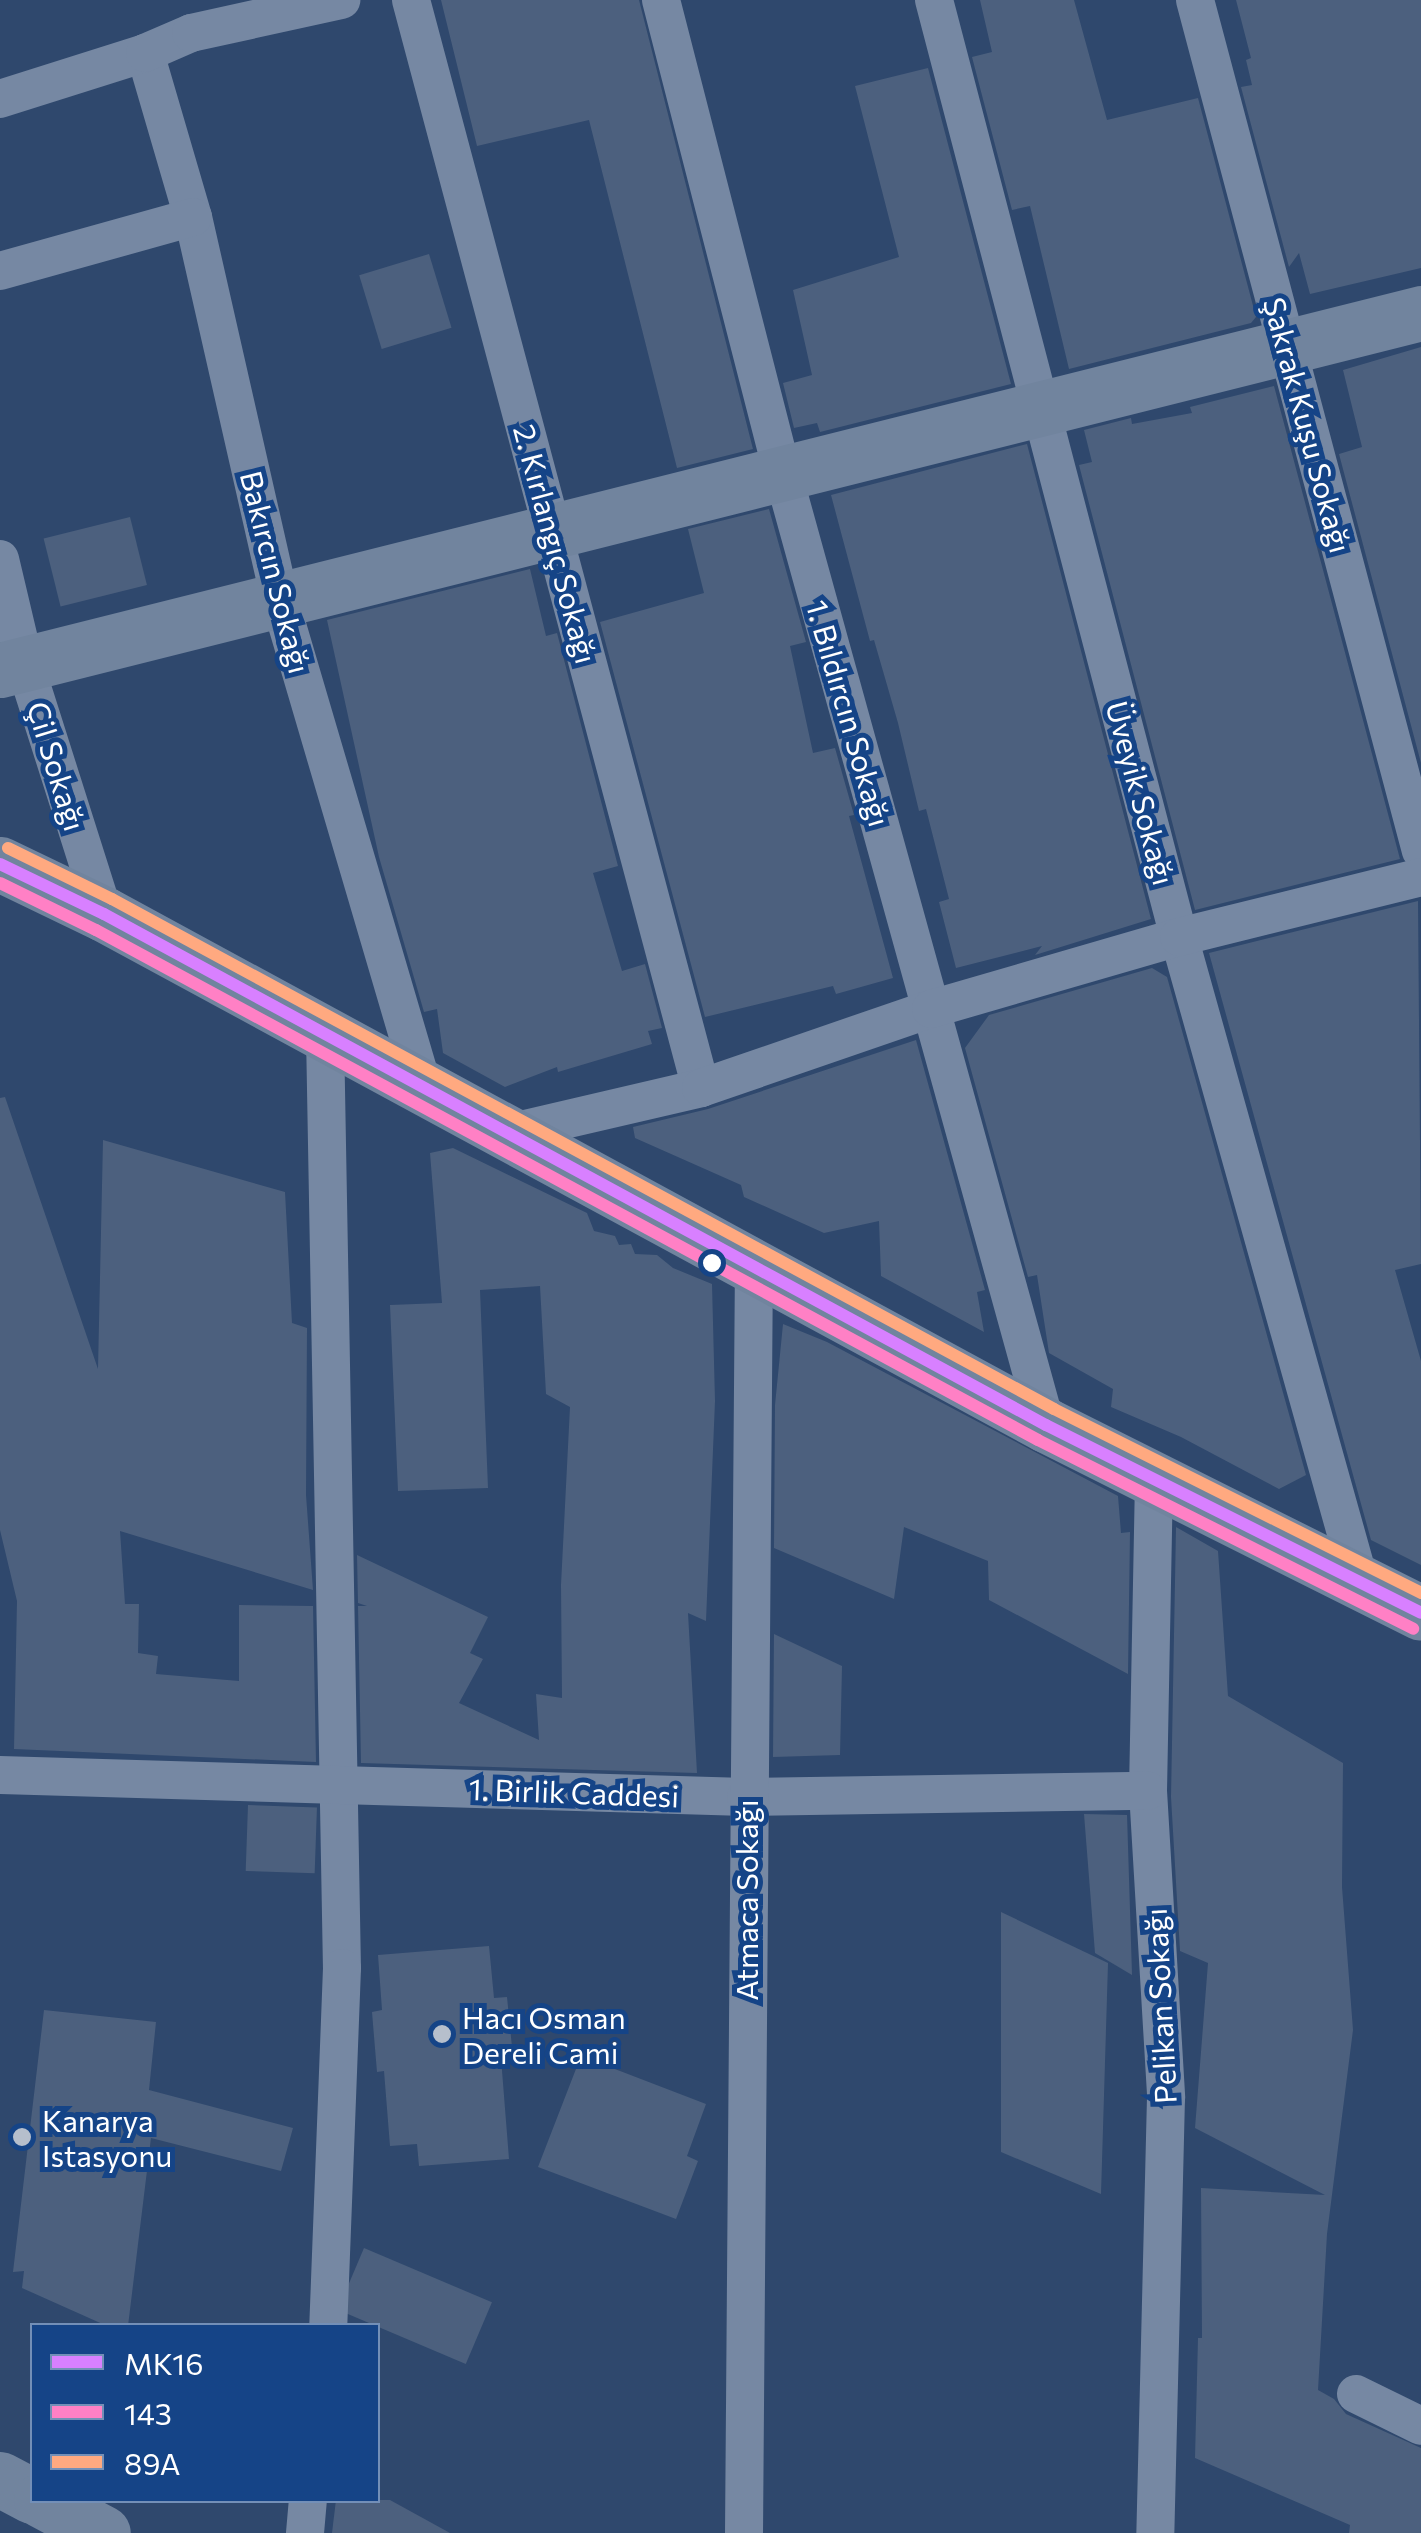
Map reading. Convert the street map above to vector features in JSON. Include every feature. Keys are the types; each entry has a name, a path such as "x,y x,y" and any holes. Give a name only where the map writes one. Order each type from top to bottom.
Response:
{"street":[{"path":"0,99 145,53 186,16 341,0"},
{"name":"2. Kırlangıç Sokağı","path":"411,0 701,1088"},
{"name":"1. Bıldırcın Sokağı","path":"662,0 783,474 1046,1424"},
{"name":"Üveyik Sokağı","path":"934,0 1179,937 1360,1583"},
{"name":"Şakrak Kuşu Sokağı","path":"1195,0 1421,851"},
{"name":"Bakırcın Sokağı","path":"145,53 192,218 280,601 424,1088"},
{"path":"0,271 192,218"},
{"path":"13,667 1421,313"},
{"name":"Çil Sokağı","path":"0,559 13,667 104,914"},
{"path":"0,864 104,914 1046,1424 1421,1613"},
{"path":"508,1133 701,1088 932,1009 1179,937 1421,876"},
{"path":"325,1034 342,1968 328,2323"},
{"name":"Atmaca Sokağı","path":"744,2533 746,1797 754,1266"},
{"name":"Pelikan Sokağı","path":"1154,1479 1148,1792 1166,2097 1155,2533"},
{"name":"1. Birlik Caddesi","path":"0,1775 746,1797 1148,1792"},
{"path":"1356,2394 1421,2426"},
{"path":"0,2479 30,2495"},
{"path":"47,2503 102,2533"},
{"path":"305,2533 308,2503"}],"building":[{"path":"441,0 639,0 753,449 677,468 589,120 477,146"},
{"path":"980,0 1074,0 1107,120 1198,98 1256,317 1251,323 1069,369 1030,206 1012,210 972,57 992,52"},
{"path":"1236,0 1421,0 1421,268 1310,294 1299,253 1289,267 1241,87 1252,85 1246,60 1251,58"},
{"path":"928,68 1011,384 820,432 817,423 794,428 783,383 812,375 793,290 899,257 855,86"},
{"path":"429,254 452,328 382,349 359,275"},
{"path":"1421,347 1421,763 1339,454 1362,447 1343,370"},
{"path":"1274,386 1400,859 1195,910 1079,465 1092,462 1084,430 1131,418 1132,424 1192,413 1190,407"},
{"path":"1027,444 1151,919 1035,955 1042,946 956,968 939,902 949,899 926,809 919,811 898,723 874,640 870,641 831,495"},
{"path":"769,509 806,642 790,646 813,753 835,748 854,815 849,816 893,978 836,994 833,986 705,1017 600,622 704,593 688,529"},
{"path":"130,517 147,585 61,606 44,539"},
{"path":"530,569 546,636 557,633 618,866 593,873 622,971 645,964 662,1028 648,1031 652,1044 558,1072 557,1067 505,1087 443,1053 437,1009 424,1012 379,857 327,620"},
{"path":"1418,901 1421,1264 1395,1270 1421,1361 1421,1565 1371,1540 1209,953"},
{"path":"1152,968 1167,977 1306,1475 1279,1489 1181,1437 1111,1407 1113,1389 1049,1353 1037,1275 1028,1277 965,1048 989,1015"},
{"path":"916,1040 985,1290 977,1292 984,1332 881,1276 879,1221 824,1233 744,1197 741,1185 635,1138 633,1127 708,1109"},
{"path":"5,1097 98,1369 103,1140 285,1192 292,1323 307,1328 306,1495 313,1590 120,1531 125,1604 139,1604 138,1653 158,1656 156,1674 239,1681 239,1605 313,1606 316,1762 14,1749 17,1601 0,1530 0,1098"},
{"path":"453,1148 587,1213 594,1231 615,1236 619,1245 631,1244 635,1254 657,1255 673,1268 712,1284 715,1401 706,1621 688,1613 697,1773 361,1763 358,1606 367,1606 358,1603 357,1555 488,1617 470,1653 483,1659 459,1703 539,1740 536,1694 562,1698 561,1585 570,1407 546,1394 540,1286 480,1290 488,1488 398,1491 390,1305 442,1303 430,1153"},
{"path":"783,1324 827,1342 1118,1496 1121,1533 1130,1532 1128,1674 989,1600 988,1561 904,1527 894,1599 774,1548 775,1405"},
{"path":"1176,1527 1218,1551 1228,1696 1343,1763 1342,1887 1353,2030 1327,2234 1318,2390 1334,2399 1346,2414 1421,2448 1421,2533 1349,2533 1350,2525 1195,2458 1198,2338 1202,2338 1201,2188 1325,2195 1195,2128 1208,1963 1180,1951 1171,1797"},
{"path":"774,1634 842,1666 840,1755 773,1757"},
{"path":"248,1805 317,1807 315,1873 246,1871"},
{"path":"1084,1814 1127,1815 1132,1975 1095,1953"},
{"path":"1001,1912 1108,1963 1101,2194 1001,2152"},
{"name":"Hacı Osman Dereli Cami","path":"489,1946 494,1998 507,1997 513,2057 501,2058 509,2159 419,2166 417,2144 390,2146 384,2071 377,2072 372,2012 382,2010 378,1955"},
{"path":"44,2010 156,2022 149,2090 293,2128 281,2171 151,2138 128,2323 100,2323 22,2288 24,2271 13,2272"},
{"path":"581,2056 706,2104 687,2156 698,2161 676,2219 538,2167"},
{"path":"364,2248 492,2302 466,2364 380,2328 380,2323 369,2323 338,2310"},
{"path":"390,2500 450,2533 332,2533 336,2503"}],"transit line":[{"name":"89A","path":"8,848 112,899 1054,1409 1421,1593"},
{"name":"MK16","path":"0,864 104,914 1046,1425 1421,1613"},
{"name":"143","path":"0,883 96,930 1038,1440 1413,1629"}],"place":[{"name":"Hacı Osman Dereli Cami","path":"442,2034"},
{"name":"Kanarya Istasyonu","path":"22,2137"}]}
